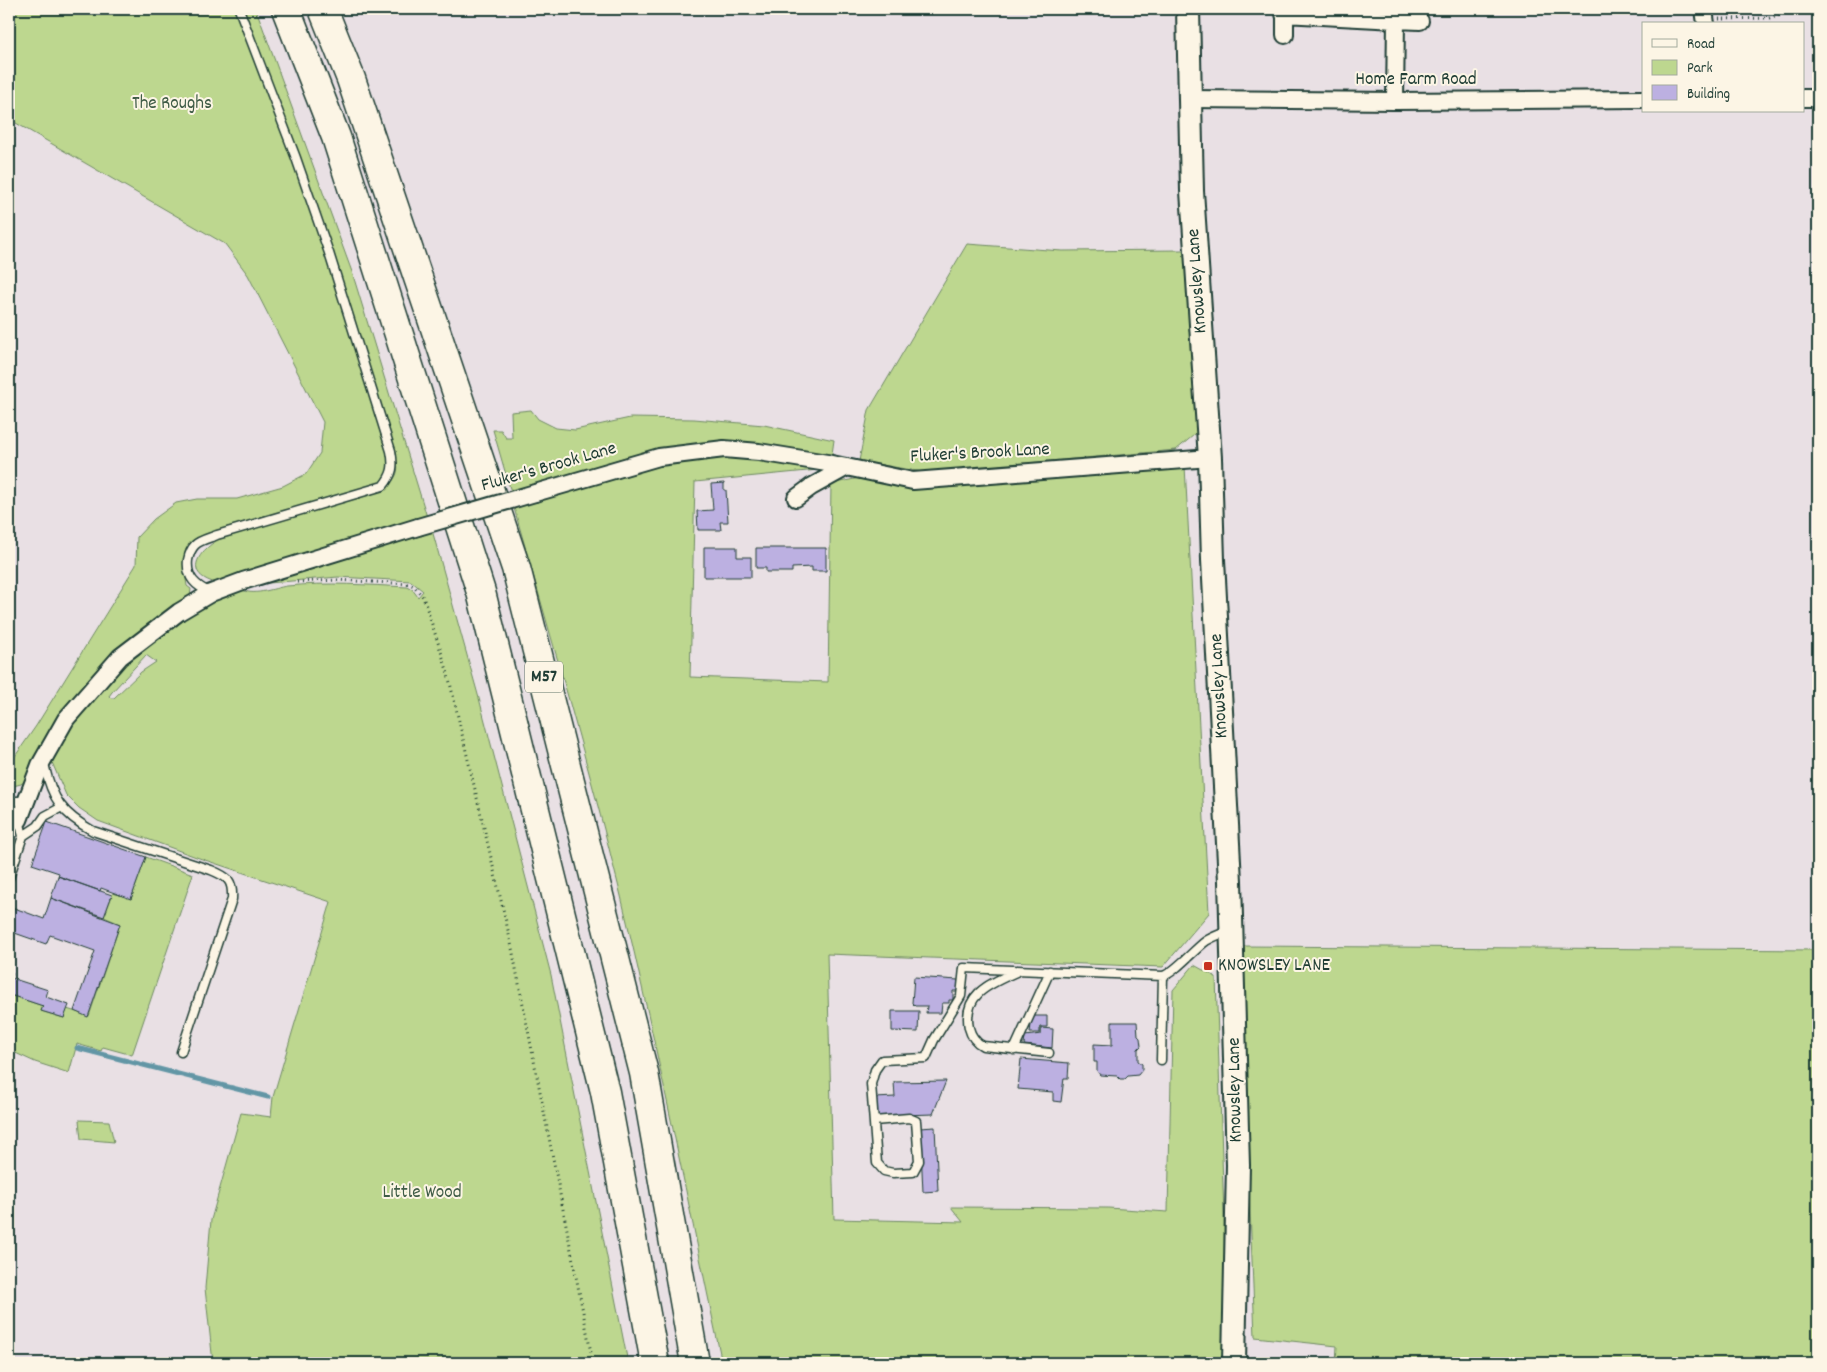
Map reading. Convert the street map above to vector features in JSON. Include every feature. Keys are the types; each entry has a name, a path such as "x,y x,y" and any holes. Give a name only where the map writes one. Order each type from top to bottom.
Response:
{"highway":[{"name":"M57","path":"286,9 336,137 481,592 605,1092 656,1363"},
{"name":"M57","path":"324,9 351,79 516,568 644,1073 695,1363"}],"main road":[{"name":"Knowsley Lane","path":"1188,9 1192,191 1210,458 1213,560 1232,929 1238,1165 1234,1363"}],"street":[{"path":"1285,35 1285,12 1420,21"},
{"path":"1395,101 1396,20"},
{"path":"1804,98 1818,98"},
{"name":"Home Farm Road","path":"1189,99 1395,101 1642,99"},
{"name":"Fluker's Brook Lane","path":"19,820 43,760 66,720 120,657 179,612 212,593 243,580 659,456 724,449 759,452 847,467 913,481 1210,458"},
{"path":"796,498 811,487 847,467"}],"lane":[{"path":"212,593 198,587 190,578 187,566 189,554 195,545 217,534 383,486 392,472 394,463 392,451 329,253 296,158 239,9"},
{"path":"43,760 55,797 64,812 76,822 93,831 211,870 225,876 230,882 233,890 232,899 180,1052"},
{"path":"9,801 25,801"},
{"path":"23,836 38,826 45,816 62,807"},
{"path":"9,878 23,836 19,820"},
{"path":"874,1120 910,1118 916,1121 919,1161 913,1172 894,1173 884,1171 877,1163 871,1084 875,1070 882,1060 926,1058 934,1040 961,996 964,968 1164,976 1169,975 1184,959 1208,940 1232,929"},
{"path":"1020,970 979,991 969,1008 970,1033 977,1043 983,1046 1049,1053"},
{"path":"1014,1050 1050,971"},
{"path":"1161,1060 1164,976"}],"path":[{"path":"1705,17 1768,18 1795,9"},
{"path":"294,582 336,580 409,584 414,586 423,597 447,670 511,943 593,1363"}],"green space":[{"name":"The Roughs","path":"9,9 256,9 352,272 427,517 216,583 205,579 199,573 197,567 198,560 202,554 208,547 223,537 375,493 384,488 392,482 397,473 397,462 392,452 388,475 379,485 231,526 200,537 188,547 185,556 184,567 187,586 191,589 190,597 152,622 117,652 28,779 21,784 9,787 9,765 36,726 136,565 137,537 154,519 176,503 197,499 237,499 283,486 306,474 320,453 323,422 248,275 225,244 9,119"},
{"path":"967,244 1062,251 1184,250 1200,430 1176,450 923,472 859,461 869,410"},
{"path":"531,410 538,419 556,428 575,430 630,418 694,419 764,425 834,440 832,454 826,457 660,450 626,457 511,492 493,430 501,430 506,438 512,438 511,412"},
{"path":"736,455 828,469 695,482 690,677 828,682 831,484 859,478 912,490 1185,466 1209,913 1163,967 827,954 834,1219 963,1222 951,1207 1108,1208 1168,1212 1173,990 1194,965 1216,977 1224,1217 1225,1363 722,1363 661,1071 621,896 583,750 514,508 662,463"},
{"name":"Little Wood","path":"432,530 480,702 551,975 628,1363 213,1363 205,1288 211,1220 241,1113 271,1117 273,1097 331,902 199,858 98,821 79,808 66,795 51,760 66,731 114,671 185,615 188,617 200,606 239,588 250,592 263,592 287,586 302,585 377,585 407,587 412,589 418,597 423,591 411,581 338,577 257,584","holes":["146,655 156,662 141,672 114,698 109,696"]},
{"path":"146,857 193,874 132,1055 103,1047 101,1051 77,1044 69,1073 35,1062 9,1050 10,995 43,1006 41,1011 64,1018 67,1009 89,1016 120,924 104,917 113,893 131,899"},
{"path":"1243,946 1818,950 1818,1363 1336,1363 1337,1346 1255,1337"},
{"path":"79,1120 109,1121 114,1142 81,1139"}],"building":[{"path":"724,483 728,522 720,522 721,530 698,530 697,511 713,510 711,484"},
{"path":"704,547 737,547 737,557 751,557 751,577 704,577"},
{"path":"756,548 826,548 826,571 812,571 812,567 792,568 792,572 766,572 766,568 756,568"},
{"path":"47,822 146,857 131,899 101,888 100,891 58,876 59,873 32,864"},
{"path":"58,876 112,895 104,917 51,898"},
{"path":"51,898 120,924 88,1017 74,1011 95,951 50,935 46,944 9,931 9,906 44,919"},
{"path":"9,971 13,973 11,978 48,990 46,997 69,1005 64,1018 41,1011 43,1006 10,995 9,999"},
{"path":"914,977 958,980 958,991 953,991 953,1000 949,1000 949,1003 942,1003 941,1013 926,1013 927,1006 915,1006 912,1003"},
{"path":"892,1011 919,1011 918,1032 892,1031"},
{"path":"1032,1016 1047,1016 1047,1027 1040,1027 1040,1033 1030,1033"},
{"path":"1112,1022 1137,1022 1141,1046 1138,1049 1138,1061 1142,1064 1142,1070 1138,1075 1120,1079 1117,1076 1100,1075 1097,1071 1097,1062 1094,1062 1094,1044 1112,1045"},
{"path":"1041,1028 1053,1029 1052,1048 1024,1045 1025,1036 1041,1034"},
{"path":"1021,1059 1069,1063 1068,1078 1064,1078 1061,1102 1053,1101 1053,1092 1018,1089"},
{"path":"946,1081 933,1114 875,1116 875,1098 895,1097 894,1082"},
{"path":"935,1127 938,1191 923,1192 920,1128"}],"waterway":[{"path":"77,1048 268,1097"}],"place":[{"name":"KNOWSLEY LANE","path":"1208,966"}]}
